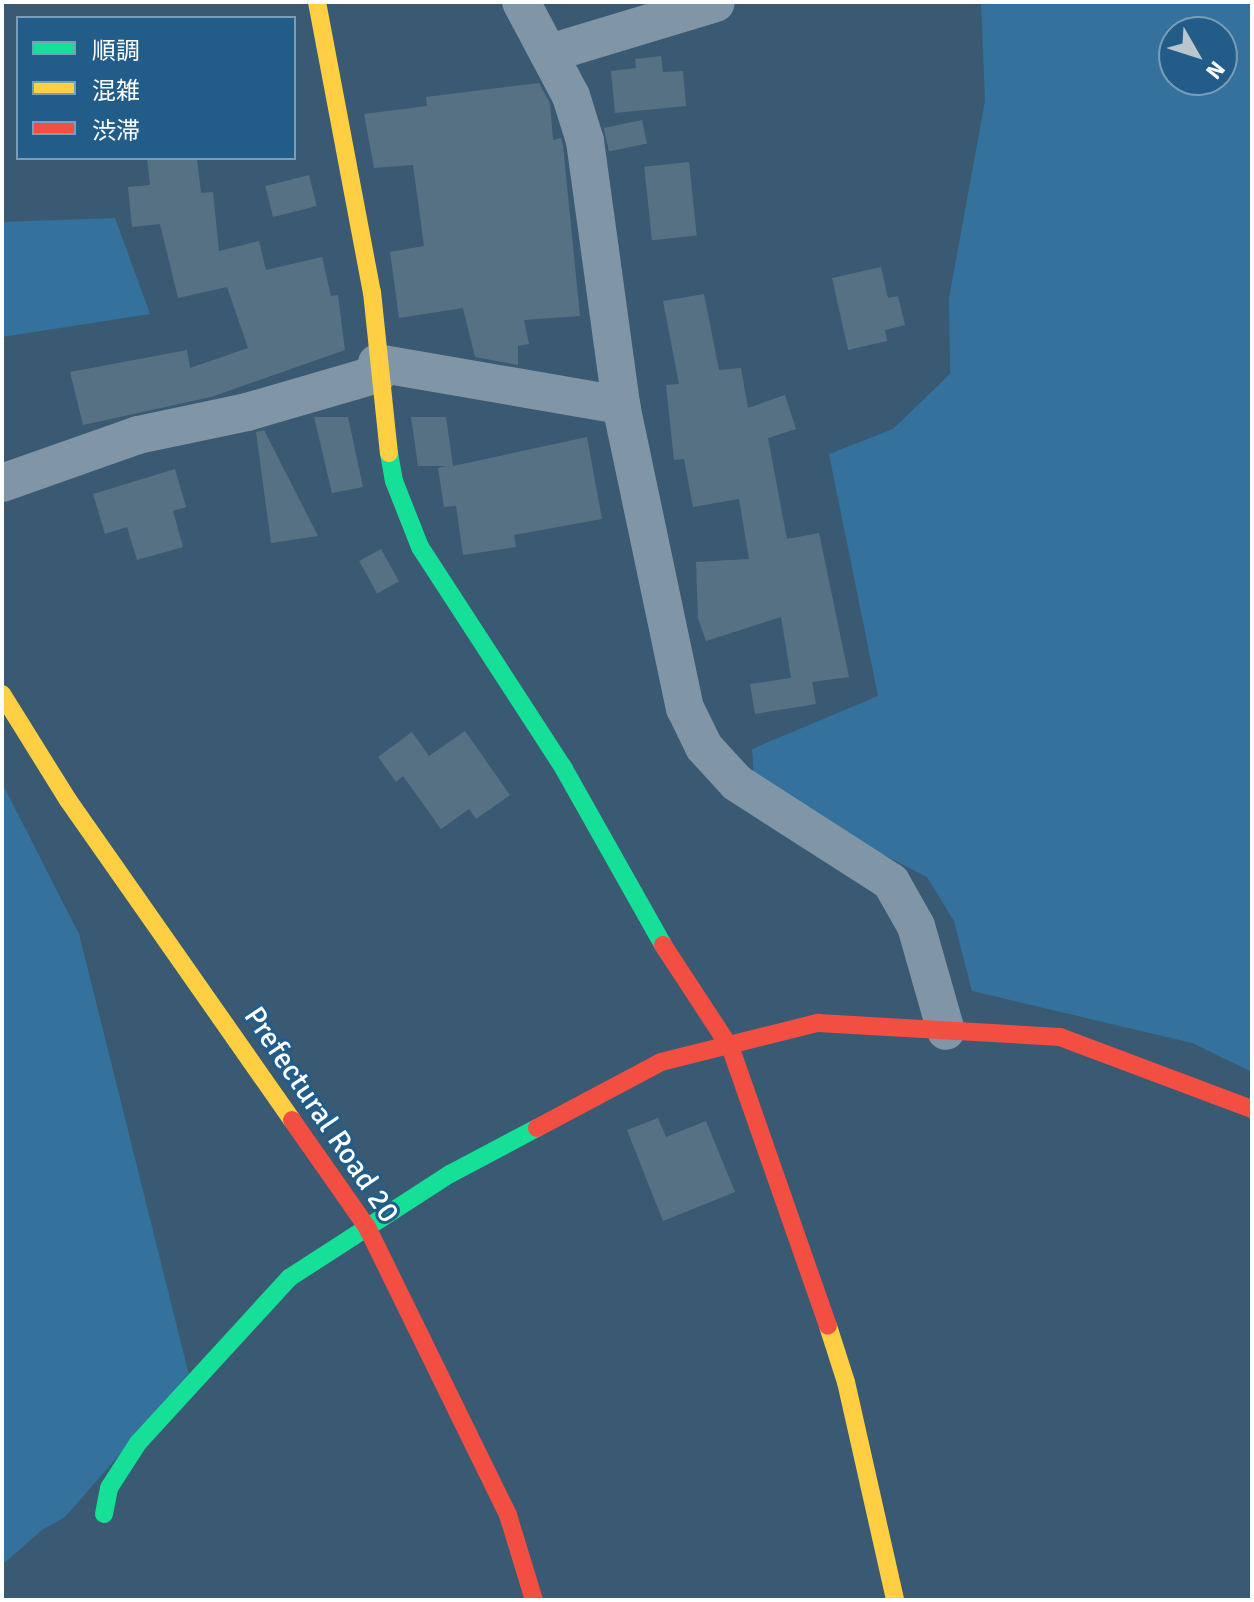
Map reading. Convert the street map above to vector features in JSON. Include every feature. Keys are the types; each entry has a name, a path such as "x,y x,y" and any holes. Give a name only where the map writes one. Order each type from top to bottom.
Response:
{"street":[{"path":"317,2 372,292 378,369 394,481 420,547 564,769 656,933 731,1049 790,1206 846,1382 895,1600"},
{"path":"521,2 571,96 585,141 621,405 685,708 704,747 737,783 891,882 916,926 946,1031"},
{"path":"550,53 716,3"},
{"path":"2,483 138,435 247,412 378,369 621,405"},
{"name":"Prefectural Road 20","path":"2,694 68,800 367,1227 508,1515 534,1600"},
{"path":"104,1514 109,1488 138,1443 289,1278 349,1244 367,1227 595,1094 661,1062 731,1049 818,1023 1060,1037 1252,1109"}],"shaded area":[{"path":"981,2 1252,2 1252,1072 1192,1043 972,991 954,921 927,877 770,797 754,777 752,749 878,696 829,454 893,429 950,374 949,298 985,101"},
{"path":"115,218 150,314 2,337 2,222"},
{"path":"2,783 79,934 189,1375 65,1517 42,1530 2,1565"}],"building":[{"path":"661,56 663,72 683,71 686,106 615,113 611,71 636,68 635,59"},
{"path":"539,83 550,103 553,140 561,138 563,146 580,316 524,320 529,344 518,346 518,365 475,357 463,308 399,318 390,252 424,246 413,165 374,168 364,114 427,106 426,97"},
{"path":"642,120 647,143 609,152 604,128"},
{"path":"147,160 197,160 201,193 213,192 219,251 259,241 266,270 322,257 331,296 338,295 345,350 211,397 83,425 70,372 187,350 190,368 248,348 227,287 178,298 160,224 132,227 128,187 150,185"},
{"path":"689,162 697,236 652,240 644,167"},
{"path":"309,175 317,206 273,217 265,186"},
{"path":"881,267 888,298 898,296 905,325 885,330 887,341 848,350 832,278"},
{"path":"704,294 719,370 741,368 748,408 785,395 796,429 768,438 787,539 819,533 849,677 812,682 816,704 755,714 750,684 791,678 781,617 706,641 698,618 696,562 749,559 739,499 693,507 684,459 674,460 666,385 679,384 663,301"},
{"path":"314,417 348,417 363,487 332,493"},
{"path":"411,417 446,417 453,466 587,437 602,519 514,535 516,547 463,555 456,506 444,507 438,468 447,466 418,466"},
{"path":"264,430 318,536 271,543 256,432"},
{"path":"175,469 186,507 173,511 183,547 137,560 127,527 105,534 93,494"},
{"path":"381,549 399,581 377,593 359,561"},
{"path":"465,731 510,795 476,819 469,809 441,829 403,776 396,782 378,757 412,732 429,756"},
{"path":"658,1118 666,1137 706,1121 735,1192 663,1221 627,1130"}],"traffic: fast":[{"path":"389,453 394,481 420,547 564,769 663,945"},
{"path":"104,1514 109,1488 138,1443 289,1278 450,1174 537,1128"}],"traffic: slow":[{"path":"317,2 372,292 389,453"},
{"path":"2,694 68,800 292,1120"},
{"path":"828,1326 846,1382 895,1600"}],"traffic: jam":[{"path":"663,945 731,1049 828,1326"},
{"path":"537,1128 661,1062 818,1023 1060,1037 1252,1109"},
{"path":"292,1120 367,1227 508,1515 534,1600"}]}
